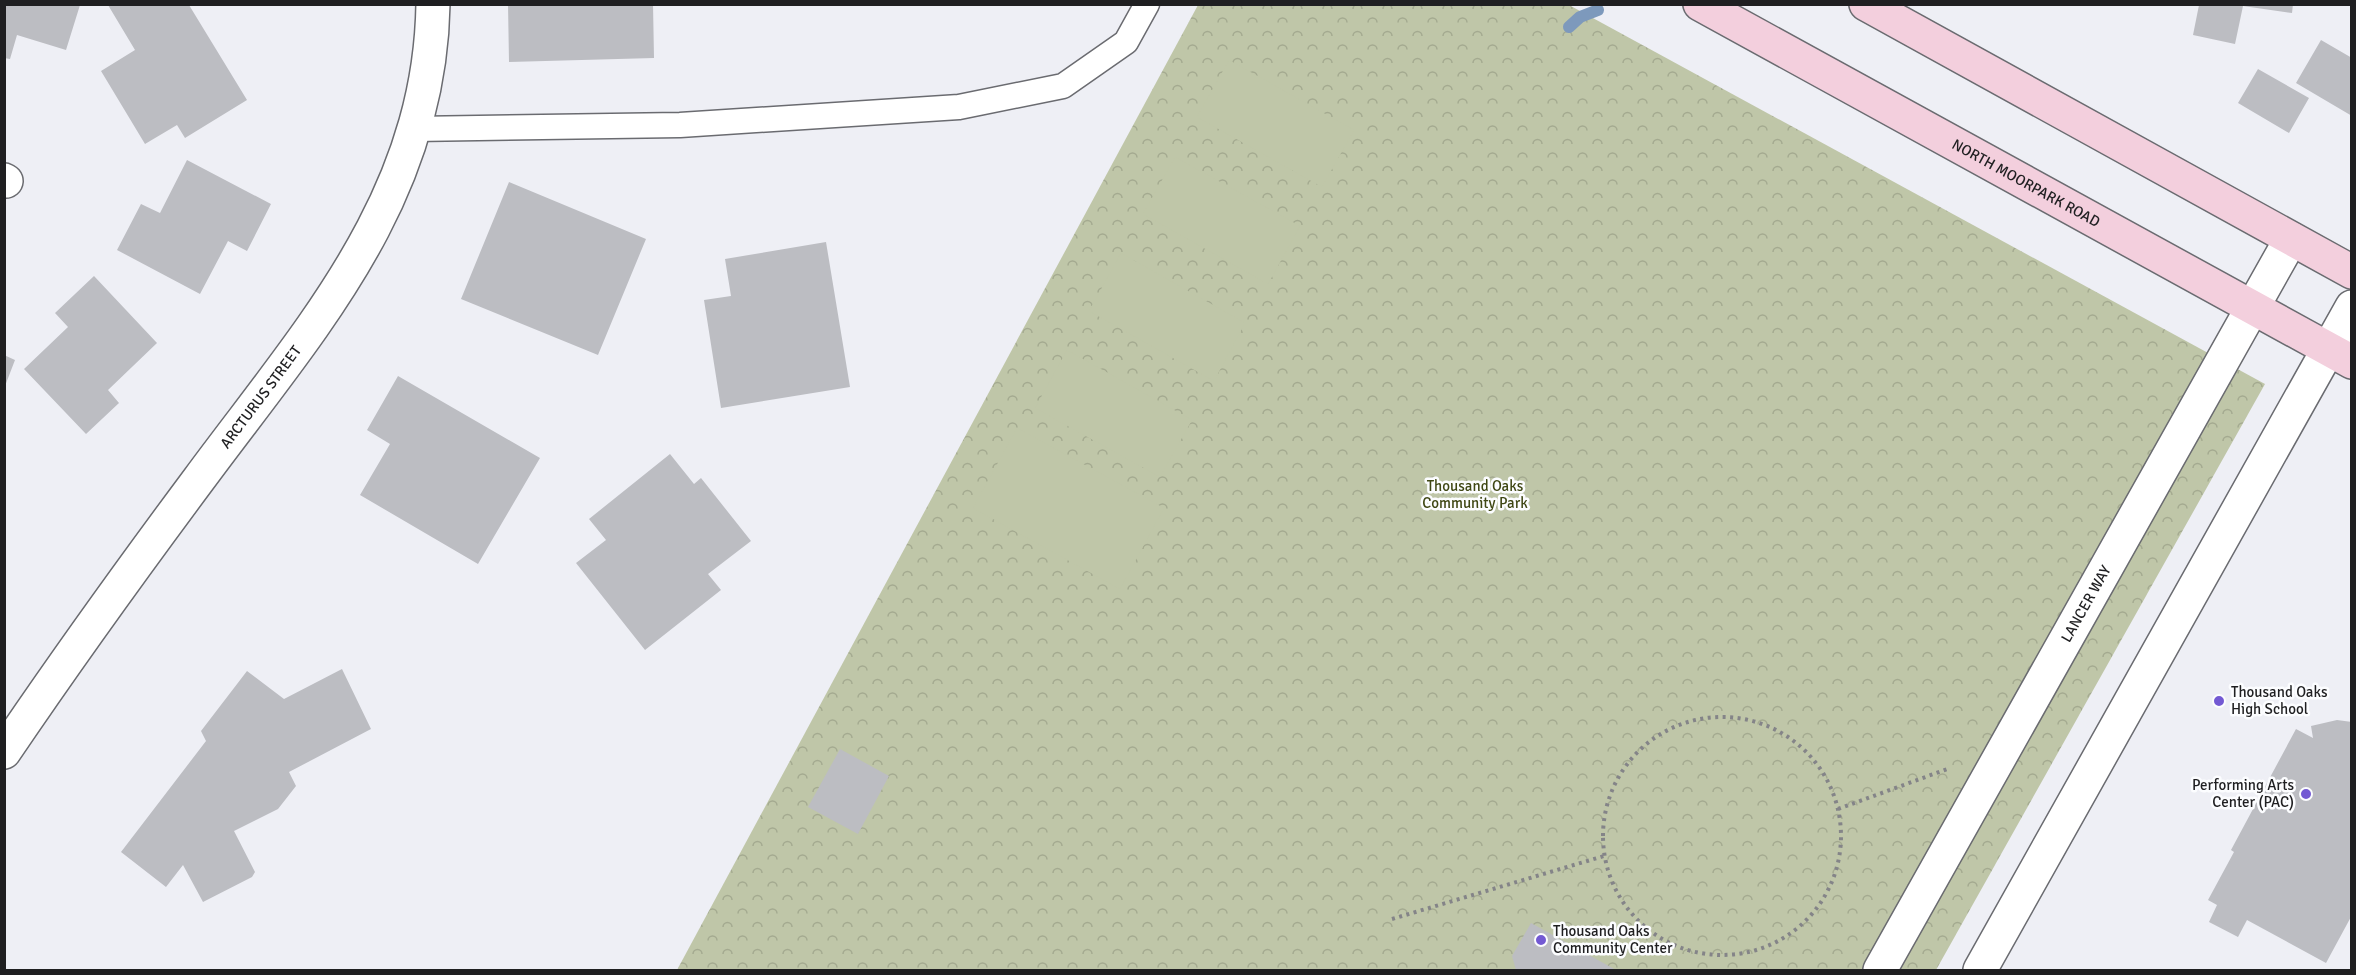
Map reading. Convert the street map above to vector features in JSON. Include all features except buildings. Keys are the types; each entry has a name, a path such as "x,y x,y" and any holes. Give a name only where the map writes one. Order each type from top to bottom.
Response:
{"main road":[{"name":"NORTH MOORPARK ROAD","path":"1700,4 2340,356"},
{"path":"1866,4 2352,272"}],"street":[{"name":"ARCTURUS STREET","path":"4,752 94,620 348,276 400,175 425,91 433,34 433,4"},
{"name":"LANCER WAY","path":"1880,970 2291,239"},
{"path":"1980,970 2340,356 2352,307"}],"lane":[{"path":"414,129 680,125 959,108 1063,86 1126,42 1147,4"}],"path":[{"path":"1724,716 1756,721 1786,734 1799,744 1820,768 1838,809 1842,836 1840,854 1832,882 1819,906 1806,920 1776,942 1741,954 1704,954 1668,943 1652,933 1638,922 1616,891 1604,856 1603,824 1606,808 1611,792 1626,764 1649,741 1663,732 1692,720 1724,716"},
{"path":"1838,809 2006,749"},
{"path":"1392,919 1604,856"}],"green space":[{"name":"Thousand Oaks Community Park","path":"1198,5 1569,5 2265,384 1936,970 677,970"},
{"path":"1229,60 1354,130 1322,187 1197,117"},
{"path":"1175,157 1300,226 1268,284 1143,214"},
{"path":"1121,253 1245,323 1214,381 1089,311"},
{"path":"1067,350 1192,420 1160,477 1035,408"},
{"path":"1017,428 1164,508 1120,589 973,508"}],"waterway":[{"path":"1569,27 1580,17 1598,10"}],"place":[{"name":"Thousand Oaks High School","path":"2219,701"},
{"name":"Performing Arts Center (PAC)","path":"2306,794"},
{"name":"Thousand Oaks Community Center","path":"1541,940"}]}
